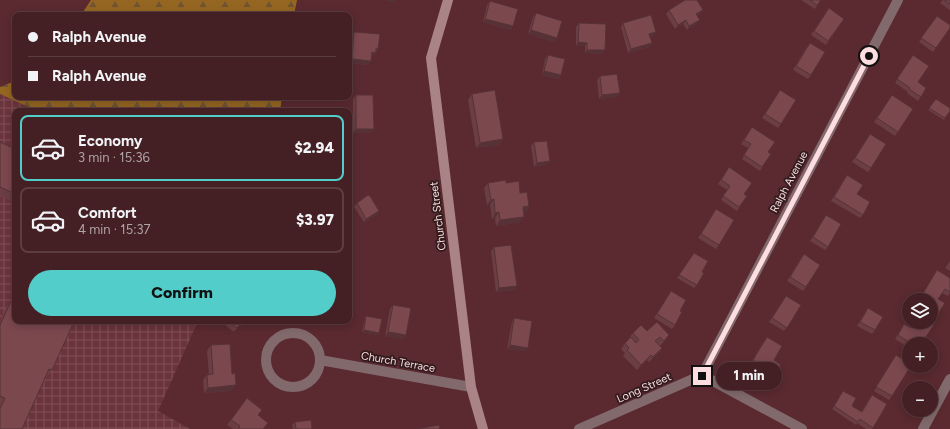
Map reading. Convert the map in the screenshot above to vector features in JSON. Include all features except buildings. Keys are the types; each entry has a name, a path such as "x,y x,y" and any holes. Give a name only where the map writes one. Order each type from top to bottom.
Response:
{"street":[{"name":"Church Street","path":"448,0 431,58 471,387 483,429"},
{"name":"Ralph Avenue","path":"702,376 898,0"},
{"path":"290,333 299,333 308,337 315,343 319,351 320,360 319,370 308,383 291,387 283,385 275,380 266,366 268,348 273,341 281,335 290,333"},
{"name":"Church Terrace","path":"320,360 471,387"},
{"name":"Long Street","path":"579,429 702,376"},
{"path":"702,376 802,429"},
{"path":"923,429 950,379"}],"shaded area":[{"path":"0,94 30,108 12,108 12,324 197,324 158,411 190,429 0,429"}],"green space":[{"path":"91,0 297,0 295,12 83,12"},
{"path":"12,82 12,100 0,94 0,87"},
{"path":"13,100 282,100 280,108 30,108"}],"route":[{"path":"702,376 869,56"}]}
